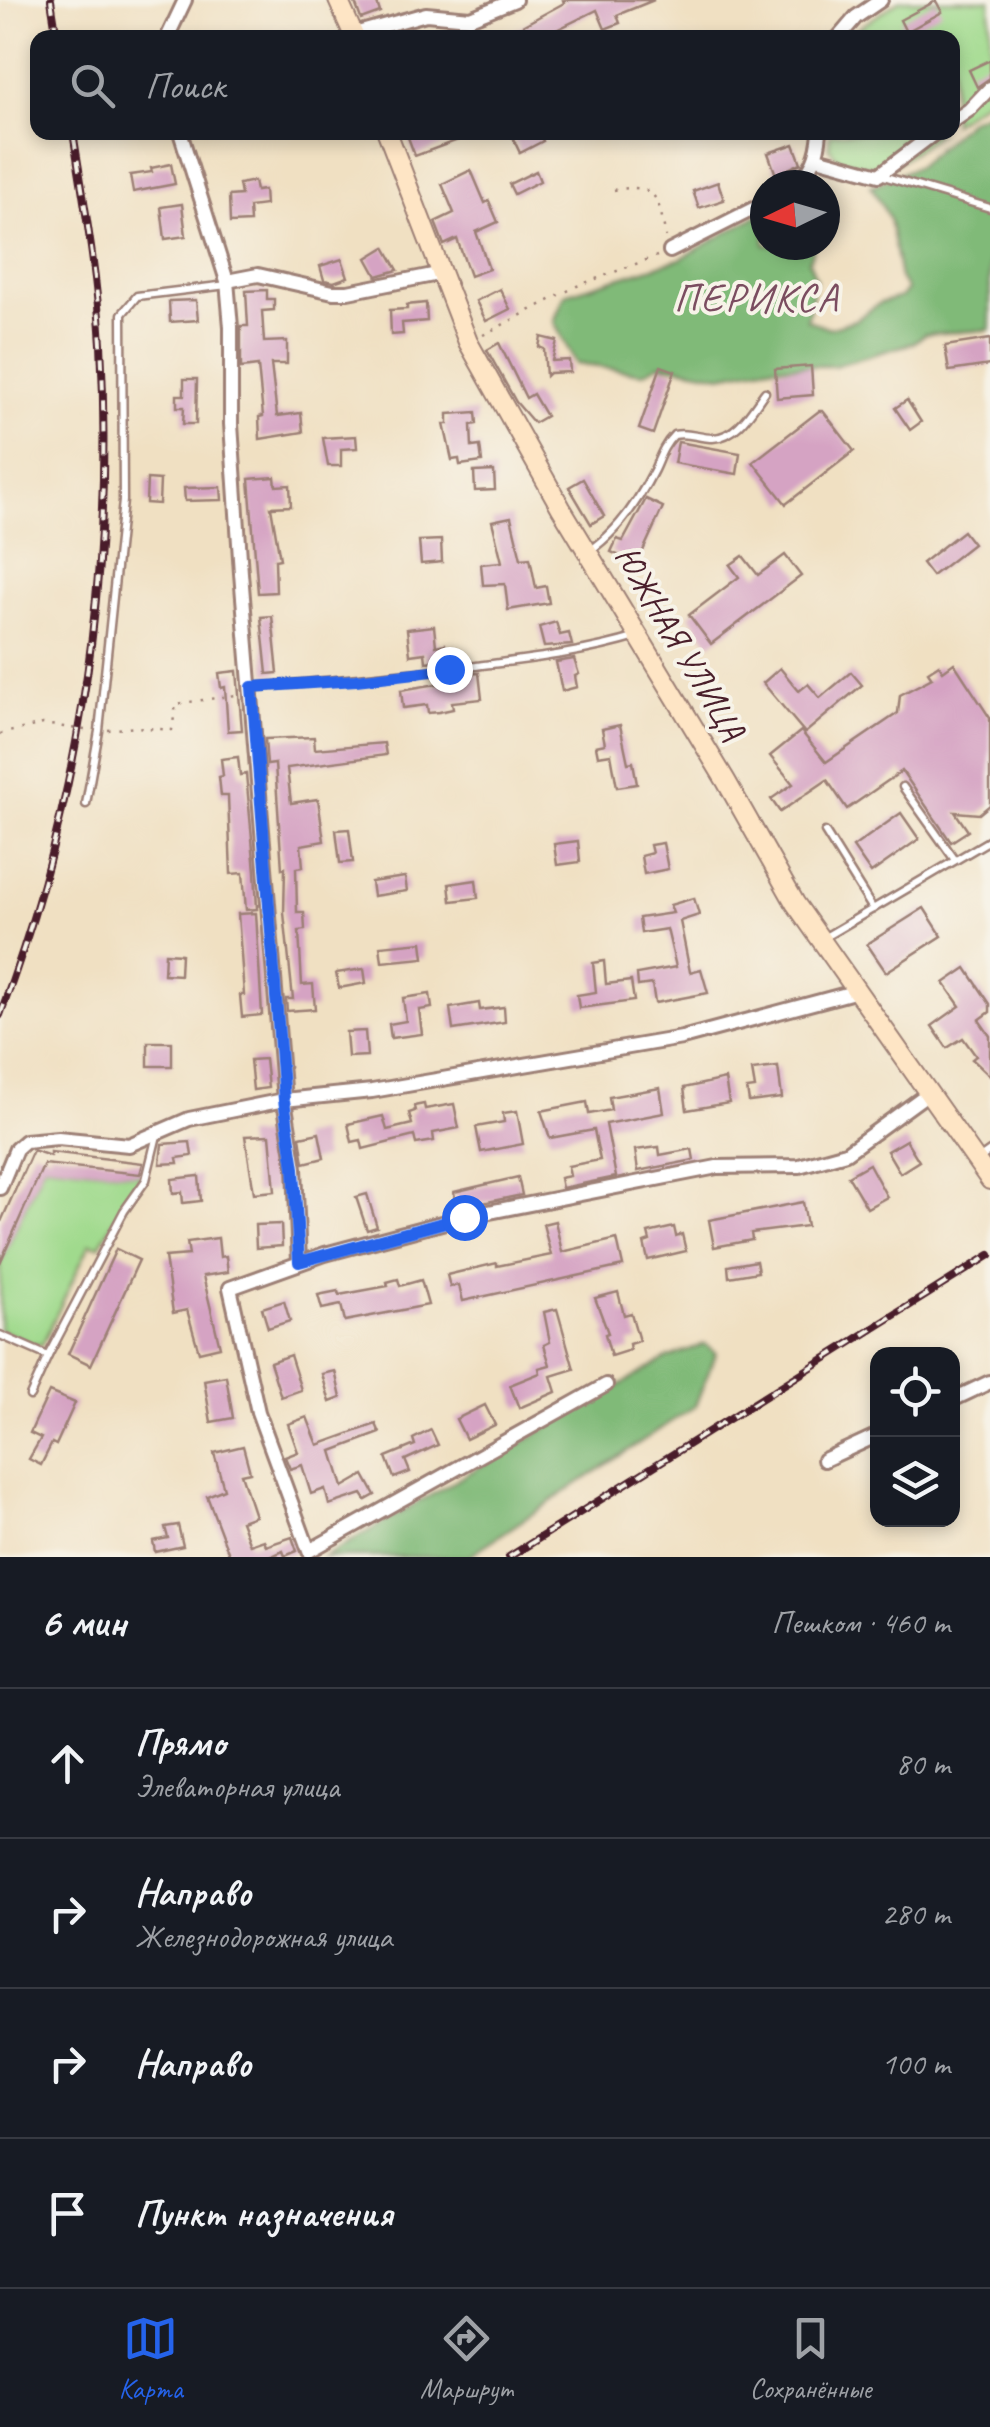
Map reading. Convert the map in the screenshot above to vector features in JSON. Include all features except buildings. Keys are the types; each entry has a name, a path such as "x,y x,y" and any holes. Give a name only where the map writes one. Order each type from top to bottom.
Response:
{"street":[{"path":"171,30 184,0"},
{"path":"338,0 351,30"},
{"path":"374,30 426,14 470,18 515,0"},
{"path":"845,30 881,0"},
{"path":"960,116 990,88"},
{"path":"183,140 228,283 232,443 299,1262"},
{"name":"ЮЖНАЯ УЛИЦА","path":"390,140 468,342 636,638 820,940 927,1094 979,1157 990,1180"},
{"path":"810,170 817,158 819,140"},
{"path":"817,158 879,175 925,140"},
{"path":"670,251 750,211"},
{"path":"228,283 258,275 348,292 444,274"},
{"path":"0,1188 16,1149 26,1141 58,1138 129,1145 189,1119 284,1100 372,1092 682,1038 854,992"},
{"path":"606,1385 305,1554 258,1412 230,1288 299,1262 464,1217 717,1166 799,1166 846,1154 927,1094"},
{"path":"960,1396 990,1382"},
{"path":"824,1460 874,1437"}],"lane":[{"path":"899,159 903,183"},
{"path":"879,175 990,208"},
{"path":"86,804 99,731 123,501 122,314 137,296 228,283"},
{"path":"587,553 604,542 629,514 664,445 674,435 714,438 728,434 742,423 766,392"},
{"path":"252,690 530,659 603,648 636,638"},
{"path":"904,787 956,860"},
{"path":"825,832 873,909"},
{"path":"820,940 990,840"},
{"path":"30,1396 124,1211 146,1180 157,1135"},
{"path":"0,1336 48,1356"}],"path":[{"path":"468,342 577,286 670,251 659,200 652,192 644,188 614,190"},
{"path":"0,734 43,724 80,732 135,727 172,730 176,704 252,690"}],"green space":[{"path":"900,0 990,0 990,96 960,118 960,30 856,30"},
{"path":"990,111 990,330 925,334 913,343 834,366 770,366 721,375 661,364 643,373 576,364 554,322 565,294 680,259 750,219 750,260 809,260 816,279 807,320 830,328 901,297 907,290 900,278 889,218 871,186 918,166 947,140 960,140 960,128"},
{"path":"830,140 929,140 888,170 839,161 829,147"},
{"path":"44,1164 142,1174 99,1246 90,1244 42,1345 0,1330 0,1263"},
{"path":"705,1344 716,1353 695,1406 467,1557 324,1557 667,1358"}],"railway":[{"path":"51,0 56,30"},
{"path":"0,1015 52,852 71,769 96,600 102,515 101,344 74,140"},
{"path":"509,1557 990,1255"}],"district":[{"name":"ПЕРИКСА","path":"757,298"}],"route":[{"path":"449,669 252,687 299,1262 464,1217"}]}
